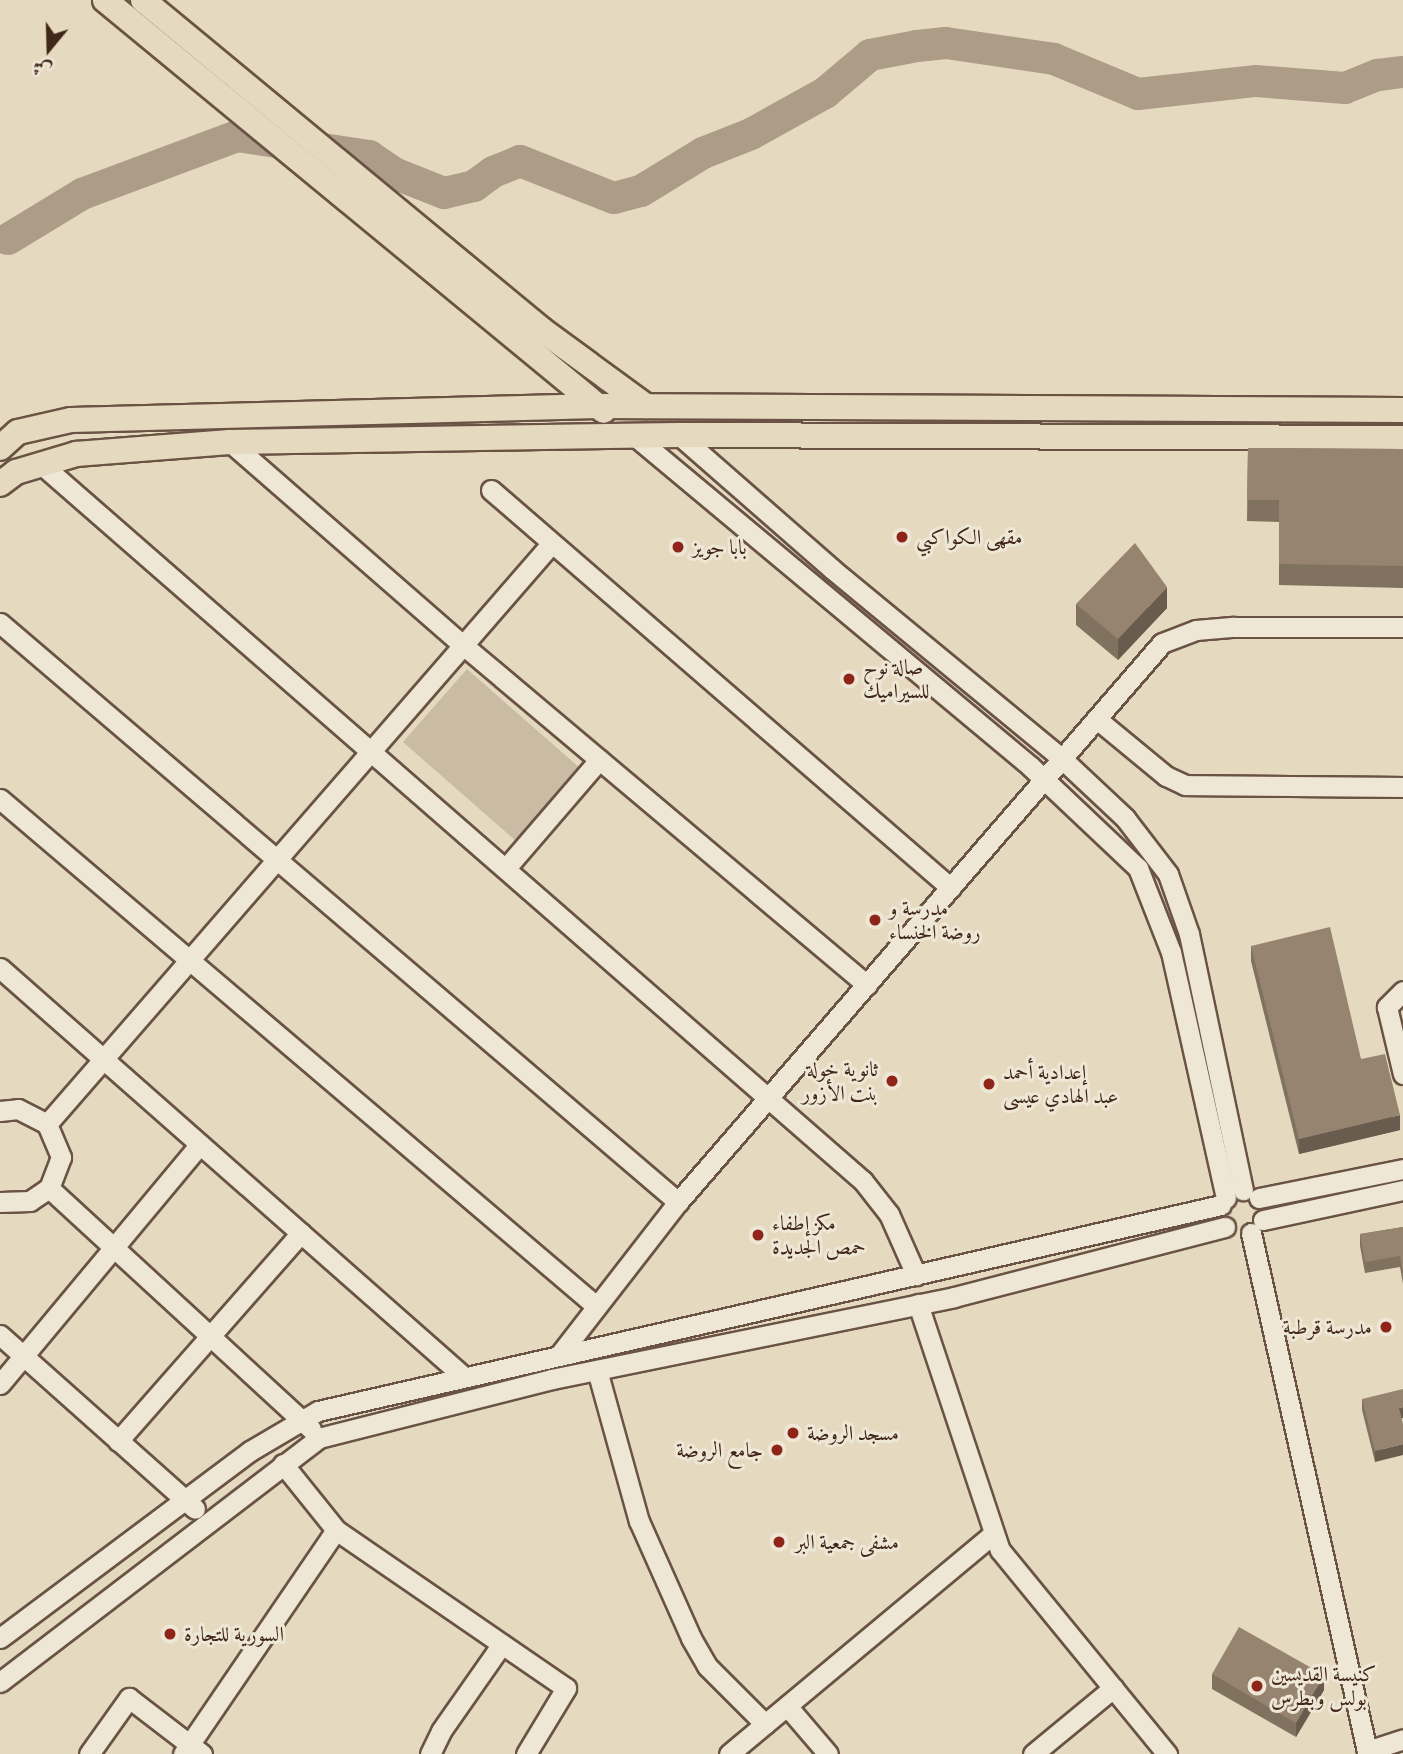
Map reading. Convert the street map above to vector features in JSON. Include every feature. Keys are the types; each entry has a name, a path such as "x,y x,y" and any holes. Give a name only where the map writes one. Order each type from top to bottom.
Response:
{"main road":[{"path":"105,0 316,170 637,438"},
{"path":"143,0 373,187 583,363 644,405 679,435"},
{"path":"0,448 18,432 71,420 644,405 1403,410"},
{"path":"0,484 16,472 76,454 230,442 637,438 679,435 1403,438"}],"street":[{"path":"679,435 832,569 1064,760 1125,818 1168,874 1189,934 1237,1198 1225,1227"},
{"path":"637,438 1046,780 1138,868 1171,952 1237,1198 1257,1226 1365,1753 1403,1739"},
{"path":"230,442 463,645 867,985"},
{"path":"41,464 769,1096 863,1181 889,1214 916,1275"},
{"path":"491,490 951,888"},
{"path":"47,1124 551,544"},
{"path":"0,623 678,1202"},
{"path":"560,1354 595,1305 678,1202 1064,760 1162,643 1196,630 1403,626"},
{"path":"1098,720 1166,776 1185,785 1403,787"},
{"path":"506,868 599,760"},
{"path":"0,799 595,1305"},
{"path":"0,968 463,1376"},
{"path":"1403,991 1387,1007 1403,1074"},
{"path":"0,1111 18,1110 47,1124 61,1157 49,1188 30,1201 0,1202"},
{"path":"0,1384 117,1249 200,1144"},
{"path":"0,1638 186,1502 250,1451 318,1411 916,1275 1237,1198 1403,1169"},
{"path":"49,1188 304,1420 319,1438"},
{"path":"0,1682 319,1438 597,1370 918,1304 1225,1227 1236,1234 1257,1226 1403,1190"},
{"path":"118,1441 210,1333 302,1233"},
{"path":"918,1304 1000,1550 1167,1754"},
{"path":"0,1335 208,1521"},
{"path":"597,1370 639,1521 691,1638 707,1666 765,1724"},
{"path":"283,1464 336,1530 566,1688 526,1754"},
{"path":"89,1754 129,1698 192,1751 336,1530"},
{"path":"729,1754 993,1534"},
{"path":"430,1754 441,1731 502,1644"},
{"path":"1033,1754 1112,1688"},
{"path":"787,1706 828,1754"}],"shaded area":[{"path":"467,669 581,769 517,842 403,742"}],"building":[{"path":"1248,448 1403,449 1403,566 1279,564 1279,500 1247,500"},
{"path":"1135,543 1167,587 1118,639 1076,604"},
{"path":"1330,927 1361,1059 1385,1054 1400,1115 1299,1139 1251,946"},
{"path":"1403,1227 1403,1273 1400,1256 1365,1262 1360,1234"},
{"path":"1403,1389 1403,1407 1399,1408 1403,1424 1403,1444 1375,1451 1362,1399"},
{"path":"1239,1627 1324,1675 1296,1723 1212,1674"}],"waterway":[{"path":"8,239 82,194 237,136 369,156 396,174 444,193 474,186 493,172 520,161 614,198 641,191 703,153 751,134 825,93 870,55 917,46 946,43 1054,59 1138,94 1256,81 1345,88 1378,75 1403,72"}],"place":[{"name":"مقهى الكواكبي","path":"902,537"},
{"name":"بابا جويز","path":"678,547"},
{"name":"صالة نوح للسيراميك","path":"849,679"},
{"name":"مدرسة و روضة الخنساء","path":"875,920"},
{"name":"ثانوية خولة بنت الأزور","path":"892,1081"},
{"name":"إعدادية أحمد عبد الهادي عيسى","path":"989,1084"},
{"name":"مكز إطفاء حمص الجديدة","path":"758,1235"},
{"name":"مدرسة قرطبة","path":"1386,1327"},
{"name":"مسجد الروضة","path":"793,1433"},
{"name":"جامع الروضة","path":"777,1450"},
{"name":"مشفى جمعية البر","path":"779,1542"},
{"name":"السورية للتجارة","path":"170,1634"},
{"name":"كنيسة القديسين بولس وبطرس","path":"1257,1686"}]}
